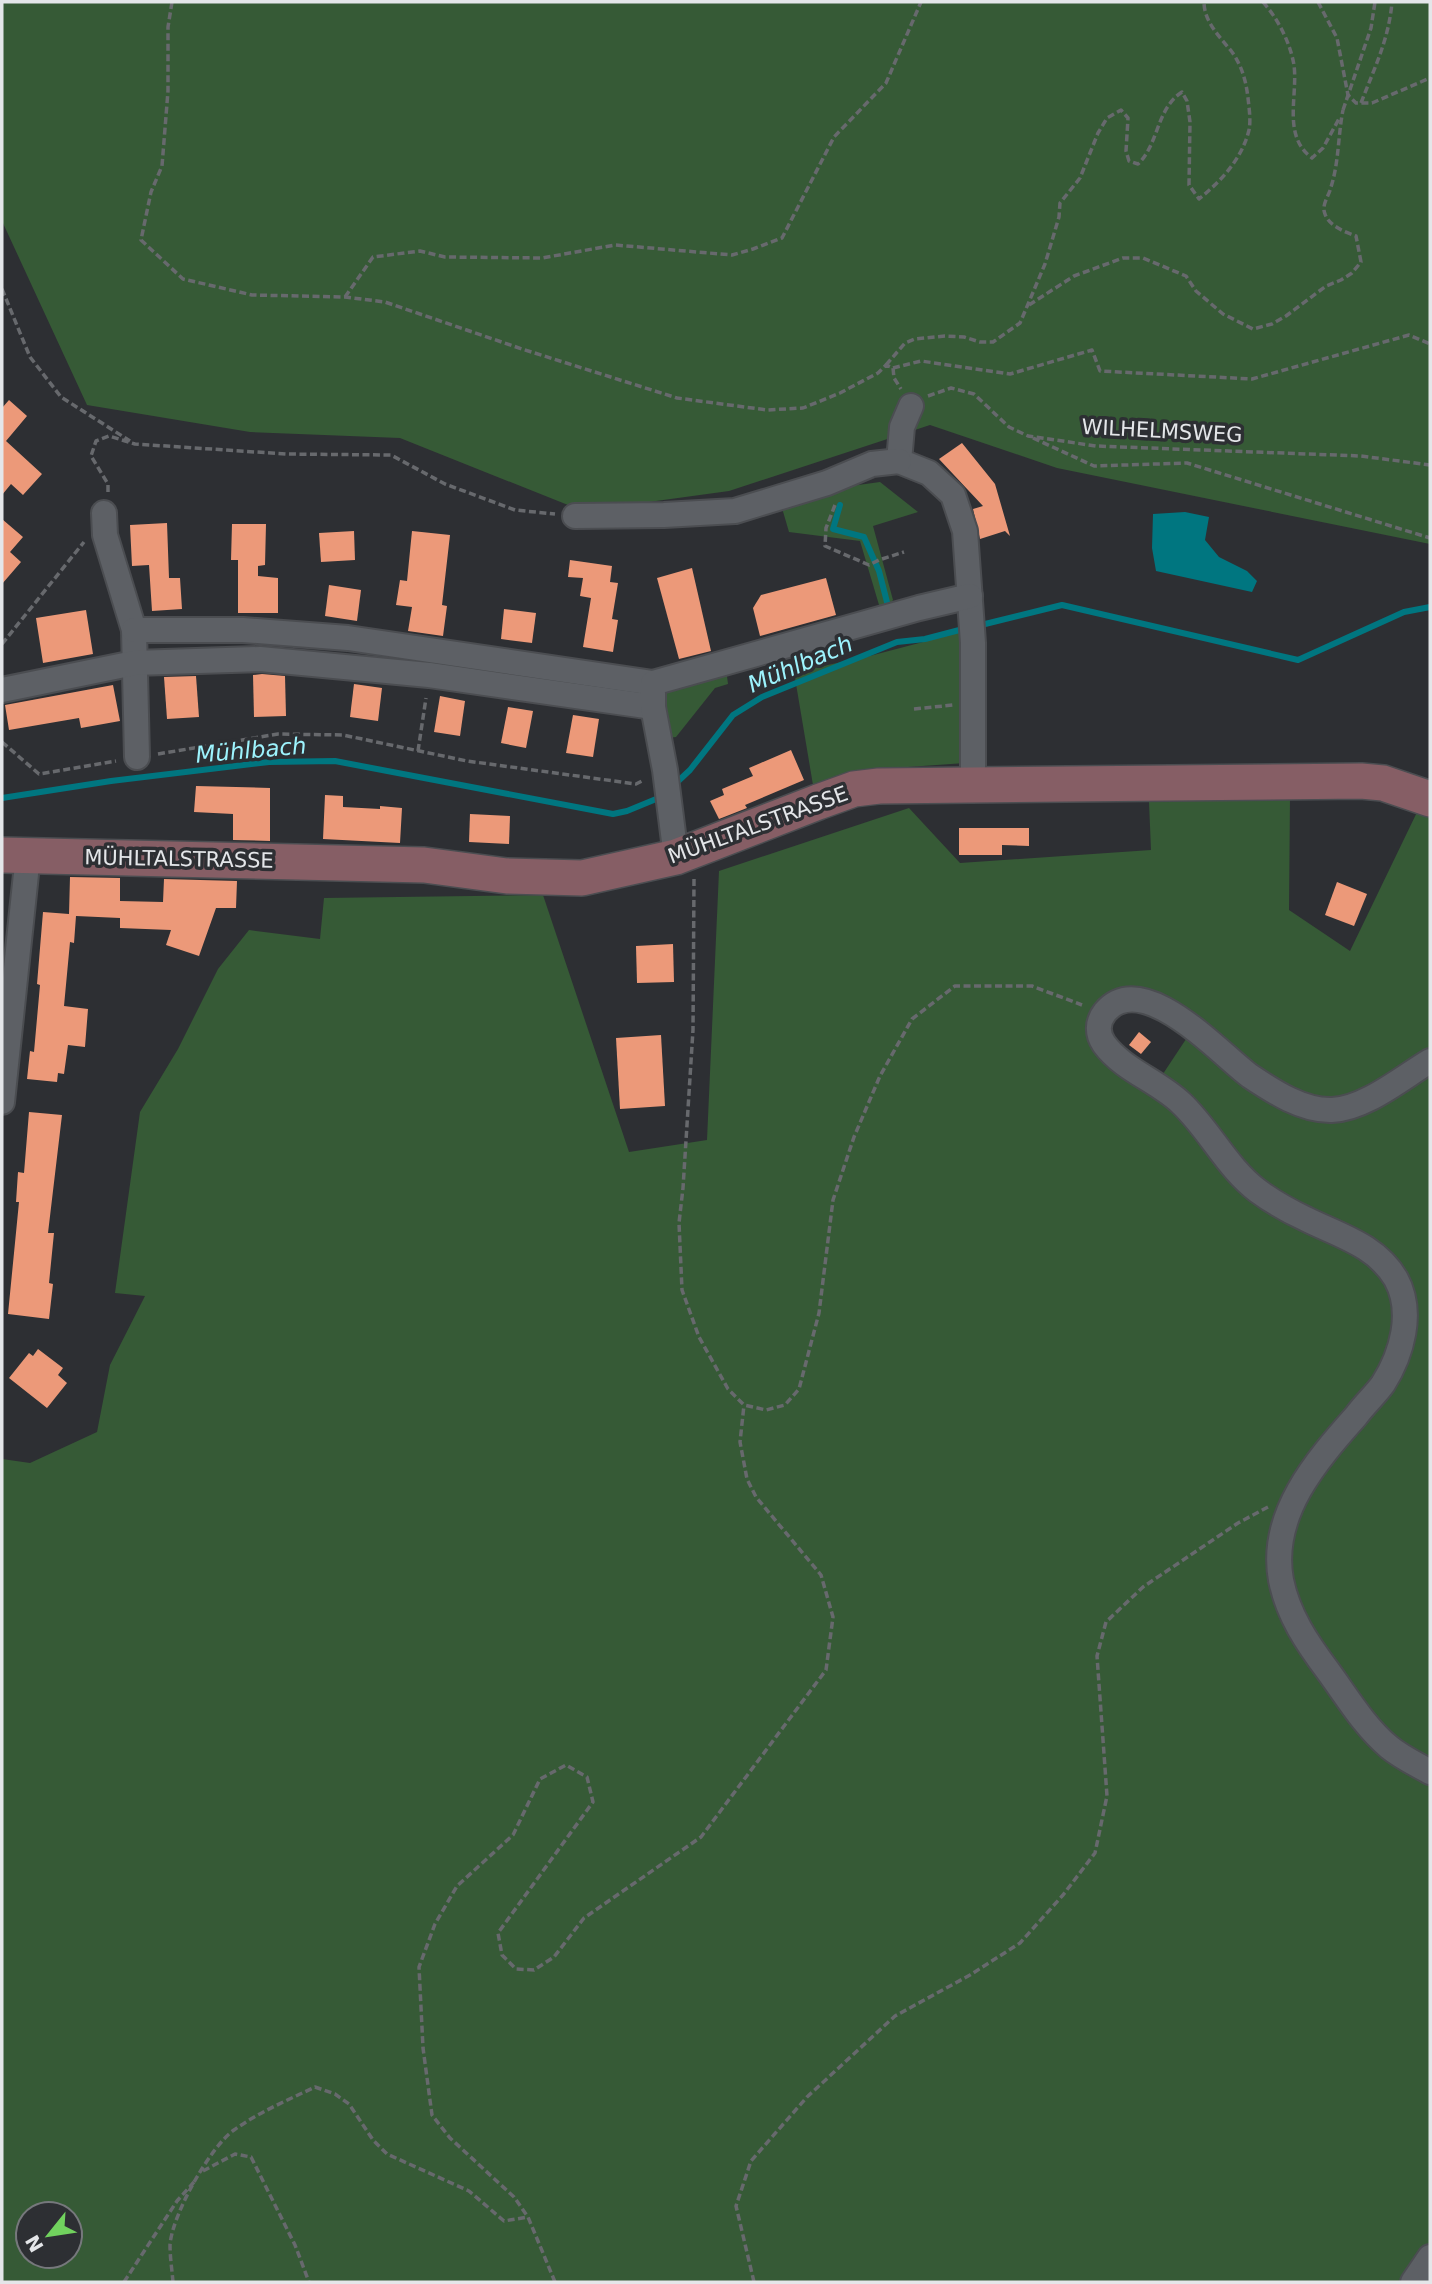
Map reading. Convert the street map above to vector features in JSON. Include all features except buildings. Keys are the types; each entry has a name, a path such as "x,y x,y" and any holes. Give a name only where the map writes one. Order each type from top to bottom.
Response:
{"main road":[{"name":"MÜHLTALSTRASSE","path":"15,855 424,865 507,876 582,878 685,854 854,789 879,786 1361,781 1383,783 1430,799"}],"street":[{"path":"899,461 902,427 911,406"},
{"path":"575,516 735,511 827,482 872,464 899,461 929,474 953,495 965,531 972,619 973,785"},
{"path":"104,513 106,535 134,630 137,757"},
{"path":"134,630 243,630 348,638 653,683 919,608 972,619"},
{"path":"346,666 348,638"},
{"path":"2,690 134,663 260,659 429,675 653,708"},
{"path":"653,683 653,708 670,807 685,854"},
{"path":"2,1102 15,855"},
{"path":"1430,1061 1360,1103 1346,1109 1328,1110 1296,1102 1281,1095 1250,1076 1188,1023 1156,1006 1130,1000 1122,1001 1104,1014 1099,1030 1106,1046 1115,1056 1180,1101 1254,1188 1279,1206 1362,1244 1391,1270 1402,1290 1406,1313 1403,1337 1394,1362 1382,1384 1333,1442 1298,1491 1282,1533 1279,1552 1286,1598 1307,1642 1389,1747 1430,1772"},
{"path":"1413,2282 1430,2257"}],"path":[{"path":"172,2 168,27 168,91 162,166 151,192 141,240 183,279 252,295 345,297 385,302 677,398 767,410 803,408 840,393 878,373 905,343 927,336 964,337 980,342 993,342 1020,323 1045,264 1059,217 1060,203 1080,178 1090,158 1090,148 1107,118 1121,110 1128,118 1126,151 1129,161 1138,164 1149,154 1157,127 1173,98 1182,92 1187,101 1190,122 1189,185 1199,198 1236,162 1250,129 1246,82 1236,58 1223,44 1204,13 1204,2"},
{"path":"345,297 373,257 420,251 445,257 542,258 614,246 732,255 782,238 834,137 886,83 921,2"},
{"path":"1263,2 1281,28 1294,65 1295,138 1301,150 1312,158 1323,148 1343,110 1371,28 1375,2"},
{"path":"1318,2 1336,38 1348,95 1356,103 1372,103 1430,78"},
{"path":"1361,103 1384,46 1390,25 1392,2"},
{"path":"1028,305 1074,276 1123,258 1143,258 1186,276 1195,291 1223,314 1253,329 1272,324 1286,316 1326,286 1352,272 1361,262 1356,236 1333,225 1325,215 1324,206 1336,170 1343,110"},
{"path":"2,289 30,358 61,397 135,444"},
{"path":"886,365 892,368 921,362 1010,374 1091,350 1100,371 1252,379 1409,335 1430,344"},
{"path":"892,368 894,378 911,406"},
{"name":"WILHELMSWEG","path":"911,406 930,394 951,387 974,394 1009,427 1028,436 1096,446 1361,456 1430,465"},
{"path":"2,644 99,524 107,503 108,484 90,456 96,441 109,436 135,444 286,454 391,456 445,484 515,510 575,516"},
{"path":"1028,436 1094,466 1187,463 1430,538"},
{"path":"835,505 826,528 825,546 869,565 904,552"},
{"path":"418,751 429,675"},
{"path":"914,709 973,704"},
{"path":"2,742 39,774 278,734 343,735 467,761 636,784 665,772"},
{"path":"685,854 693,1030 679,1223 682,1290 699,1337 728,1389 744,1405 765,1410 785,1405 799,1390 819,1314 833,1200 854,1137 880,1076 912,1019 955,986 1032,986 1104,1014"},
{"path":"555,2282 528,2217 514,2197 450,2138 432,2115 423,2048 419,1967 435,1924 457,1886 513,1835 540,1779 566,1765 587,1777 593,1802 498,1933 502,1955 516,1969 534,1970 554,1957 584,1918 701,1837 825,1670 833,1618 821,1575 756,1497 747,1479 740,1442 744,1405"},
{"path":"754,2282 736,2206 751,2161 807,2097 895,2016 970,1975 1020,1943 1063,1895 1095,1853 1107,1796 1097,1656 1106,1622 1143,1587 1238,1523 1298,1491"},
{"path":"173,2282 170,2243 179,2212 208,2158 232,2131 278,2104 315,2087 335,2094 349,2104 373,2140 387,2154 469,2191 504,2221 528,2217"},
{"path":"124,2282 177,2201 205,2169 235,2154 251,2157 295,2245 309,2282"}],"green space":[{"path":"2,2 1430,2 1430,544 1057,468 930,425 729,491 583,511 400,438 250,432 87,405 2,221"},
{"path":"880,482 918,512 873,526 893,600 882,615 860,541 789,532 782,508 822,490"},
{"path":"961,632 965,763 851,771 813,785 794,672 866,657"},
{"path":"726,669 728,684 715,688 676,737 668,738 663,685"},
{"path":"1290,797 1289,910 1350,951 1420,806 1430,813 1430,2282 2,2282 2,1459 30,1463 97,1432 110,1365 145,1296 115,1293 140,1112 178,1049 218,969 249,930 320,939 324,898 543,895 629,1152 707,1140 719,871 909,808 960,863 1151,850 1149,802","holes":["1172,1003 1198,1021 1151,1092 1091,1018"]}],"water":[{"path":"1185,512 1209,517 1205,540 1219,557 1247,571 1257,581 1252,592 1156,571 1152,548 1153,514"}],"waterway":[{"path":"840,505 833,529 864,537 879,571 888,606 892,605"},
{"name":"Mühlbach","path":"977,626 1062,605 1298,660 1404,612 1430,607"},
{"name":"Mühlbach","path":"674,785 690,770 733,715 762,697 897,642 925,639 967,628"},
{"name":"Mühlbach","path":"2,798 111,781 269,762 335,761 613,814 661,797"}]}
